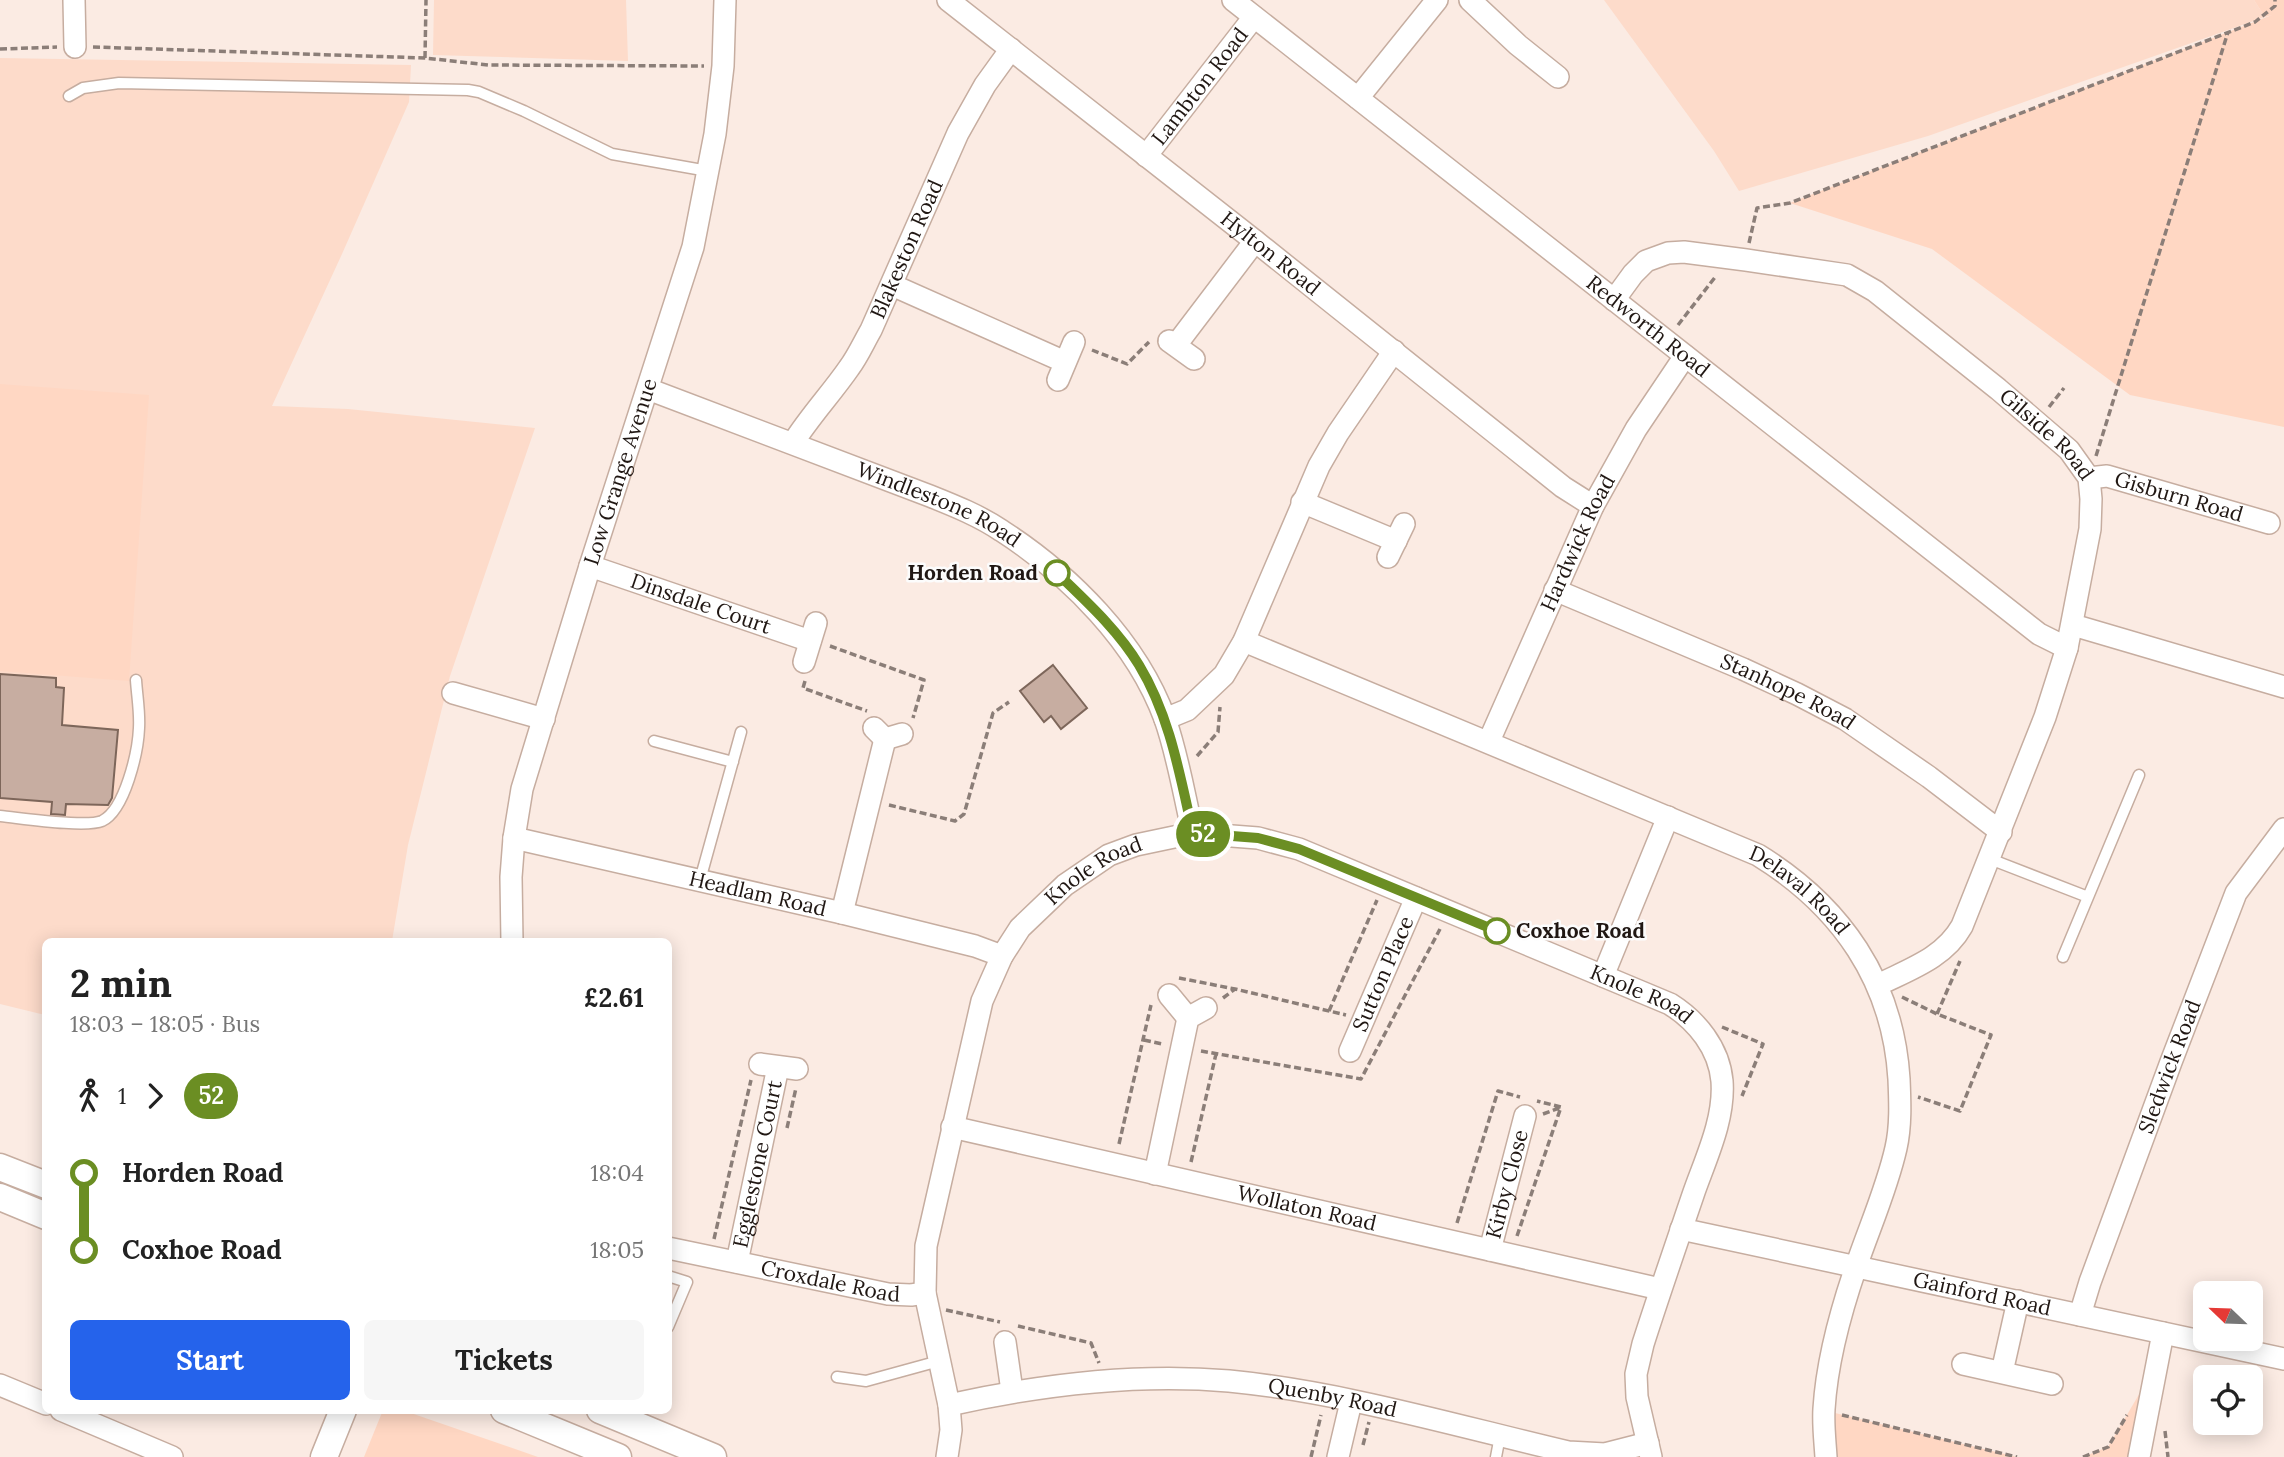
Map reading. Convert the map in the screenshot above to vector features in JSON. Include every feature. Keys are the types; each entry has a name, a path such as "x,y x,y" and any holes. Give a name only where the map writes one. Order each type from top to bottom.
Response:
{"street":[{"path":"74,0 75,47"},
{"name":"Low Grange Avenue","path":"512,938 510,877 522,789 590,566 693,247 708,172 723,66 725,0"},
{"name":"Hylton Road","path":"948,0 1563,487 1593,506"},
{"name":"Redworth Road","path":"1233,0 2039,634 2067,648"},
{"path":"1358,98 1437,0"},
{"path":"1470,0 1518,45 1562,80"},
{"name":"Lambton Road","path":"1146,156 1254,17"},
{"name":"Blakeston Road","path":"793,443 849,368 872,330 958,133 985,85 1011,49"},
{"path":"1194,359 1172,343 1255,241"},
{"name":"Gilside Road","path":"1614,300 1646,261 1657,256 1684,252 1847,275 1875,291 2036,422 2069,450 2089,478 2090,529 2073,625 2045,717 1990,859 1953,941 1939,954 1878,985"},
{"path":"891,285 1066,361"},
{"path":"1165,719 1187,710 1219,680 1244,641 1302,502 1338,432 1394,351"},
{"name":"Hardwick Road","path":"1489,741 1593,506 1636,429 1685,356"},
{"name":"Windlestone Road","path":"648,389 967,512 1001,530 1057,572 1097,613 1139,664 1165,719 1193,833"},
{"name":"Gisburn Road","path":"2089,478 2108,476 2269,523"},
{"path":"1302,502 1396,541"},
{"name":"Dinsdale Court","path":"590,566 813,635"},
{"name":"Stanhope Road","path":"1555,590 1743,669 1833,713 1901,757 2001,832"},
{"path":"2073,625 2284,687"},
{"path":"804,662 813,635"},
{"name":"Delaval Road","path":"1244,641 1758,855 1806,889 1849,938 1878,985 1892,1030 1900,1119 1896,1149 1839,1323 1824,1410 1826,1457"},
{"path":"453,693 544,719"},
{"path":"842,913 887,734"},
{"path":"1603,976 1668,817"},
{"name":"Sledwick Road","path":"2080,1315 2171,1062 2236,893 2284,829"},
{"name":"Knole Road","path":"947,1457 951,1430 949,1405 926,1299 926,1246 982,1001 1002,956 1020,928 1065,885 1109,855 1136,845 1193,833 1258,838 1299,849 1670,1004 1698,1026 1717,1059 1722,1079 1720,1111 1660,1289 1636,1374 1637,1396 1649,1450"},
{"name":"Headlam Road","path":"514,838 842,913 975,946 1002,956"},
{"name":"Sutton Place","path":"1350,1051 1416,898"},
{"path":"1155,1174 1182,1048 1197,1013 1164,991"},
{"name":"Egglestone Court","path":"737,1262 778,1066"},
{"name":"Kirby Close","path":"1490,1250 1534,1111"},
{"name":"Wollaton Road","path":"952,1128 1660,1289"},
{"path":"42,1183 5,1169 0,1197 42,1214"},
{"name":"Gainford Road","path":"1681,1229 2284,1359"},
{"name":"Croxdale Road","path":"672,1249 888,1294 926,1299"},
{"path":"2002,1372 2018,1301"},
{"path":"2139,1457 2163,1333"},
{"path":"1004,1342 1012,1391"},
{"path":"1963,1364 2052,1384"},
{"name":"Quenby Road","path":"949,1405 1012,1391 1106,1382 1183,1379 1228,1381 1325,1395 1373,1407 1498,1447 1605,1454 1649,1450"},
{"path":"0,1385 42,1402"},
{"path":"1338,1457 1351,1402"},
{"path":"68,1414 136,1450 172,1457"},
{"path":"324,1457 341,1414"},
{"path":"514,1414 618,1457"},
{"path":"610,1414 713,1457"}],"lane":[{"path":"69,96 90,86 120,83 473,90 524,111 612,154 708,172"},
{"path":"0,816 87,823 102,821 111,813 128,781 136,754 139,727 136,680"},
{"path":"700,880 741,732"},
{"path":"654,741 733,762"},
{"path":"2063,957 2139,775"},
{"path":"1990,859 2088,897"},
{"path":"672,1277 687,1282 672,1318"},
{"path":"837,1377 866,1381 939,1362"}],"path":[{"path":"425,58 426,0"},
{"path":"1666,341 1739,259 1756,208 1790,203 2255,22 2275,6 2275,0"},
{"path":"2089,478 2228,32"},
{"path":"0,49 75,47 425,58 488,65 723,66"},
{"path":"1066,361 1127,365 1157,333 1172,343"},
{"path":"2036,422 2064,388"},
{"path":"804,662 810,666 803,688 867,710 887,734 908,736 924,680 813,635"},
{"path":"1197,756 1218,732 1221,701 1219,680"},
{"path":"870,800 955,821 964,814 993,713 1009,702"},
{"path":"1329,1011 1384,884"},
{"path":"1144,1040 1361,1079 1450,912"},
{"path":"1937,1014 1961,959 1939,954"},
{"path":"1878,985 1937,1014 1992,1035 1960,1111 1899,1091"},
{"path":"1197,1013 1235,989"},
{"path":"1114,1165 1144,1040 1164,991 1235,989 1365,1019"},
{"path":"1187,1181 1216,1054"},
{"path":"926,1299 1091,1343 1106,1382"},
{"path":"1311,1457 1325,1395"},
{"path":"2083,1457 2108,1447 2133,1405"},
{"path":"1360,1457 1373,1407"},
{"path":"1824,1410 2017,1457"}],"shaded area":[{"path":"434,0 626,0 628,61 433,55"},
{"path":"1604,0 2254,0 2265,17 1928,136 1739,191 1714,151"},
{"path":"2254,0 2284,0 2284,427 2130,395 1932,249 1790,203 2272,15 2265,17"},
{"path":"0,58 411,65 409,102 272,406 348,409 535,428 450,676 408,845 392,938 42,938 42,1014 0,1004"},
{"path":"0,384 149,395 129,681 0,671"},
{"path":"2151,1374 2134,1457 2083,1457 2108,1447"},
{"path":"1835,1413 2017,1457 1836,1457"},
{"path":"381,1414 414,1414 538,1457 364,1457"}],"building":[{"path":"1053,665 1087,708 1061,729 1051,716 1044,722 1020,691"},
{"path":"0,674 56,678 56,687 64,688 62,725 118,730 112,798 108,805 66,804 65,815 51,814 52,802 0,798"}],"bus line":[{"name":"52","path":"1057,573 1097,613 1139,664 1165,719 1193,833 1258,838 1299,849 1497,931"}],"place":[{"name":"Horden Road","path":"1057,573"},
{"name":"Coxhoe Road","path":"1497,931"}]}
